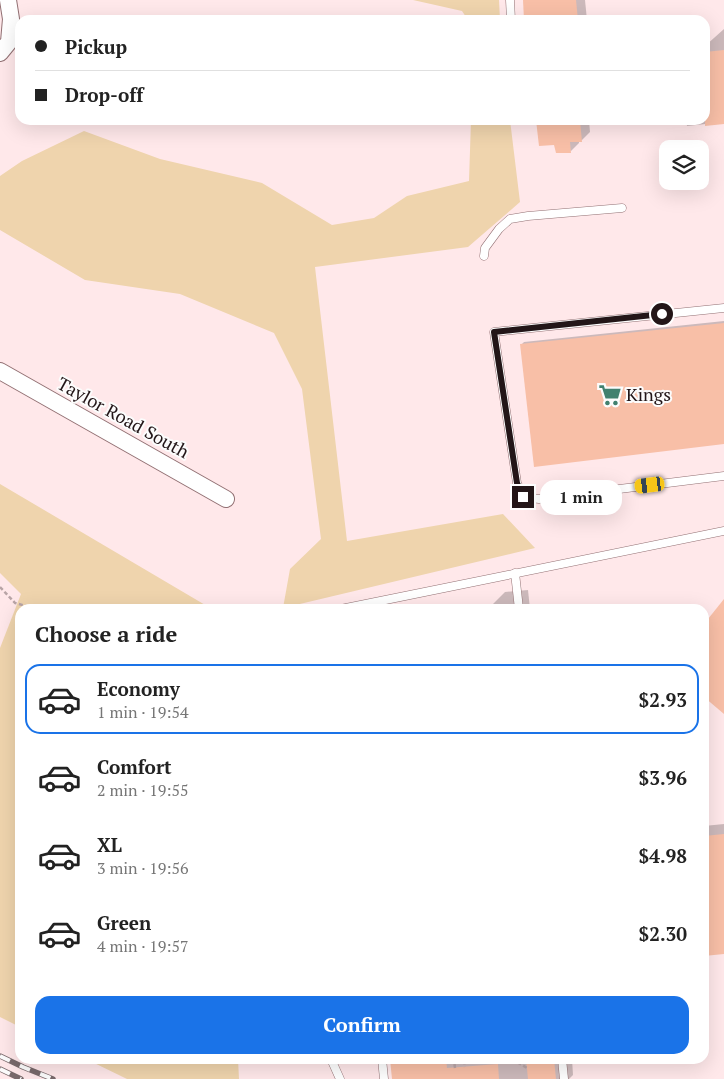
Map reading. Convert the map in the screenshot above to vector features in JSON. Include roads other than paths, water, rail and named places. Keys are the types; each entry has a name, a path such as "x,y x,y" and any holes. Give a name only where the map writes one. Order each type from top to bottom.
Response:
{"street":[{"path":"8,0 11,19 10,46"},
{"name":"Taylor Road South","path":"0,371 226,499"}],"lane":[{"path":"510,0 511,15"},
{"path":"484,256 486,248 499,229 510,219 622,208"},
{"path":"724,308 494,332 517,483 523,497 539,499 724,476"},
{"path":"365,604 724,531"},
{"path":"515,573 518,604"},
{"path":"333,1064 340,1079"},
{"path":"382,1064 384,1079"},
{"path":"562,1064 564,1079"}],"railway":[{"path":"0,1056 15,1063"},
{"path":"17,1064 53,1079"},
{"path":"0,1069 21,1079"}],"place":[{"name":"Kings","path":"610,395"}]}
